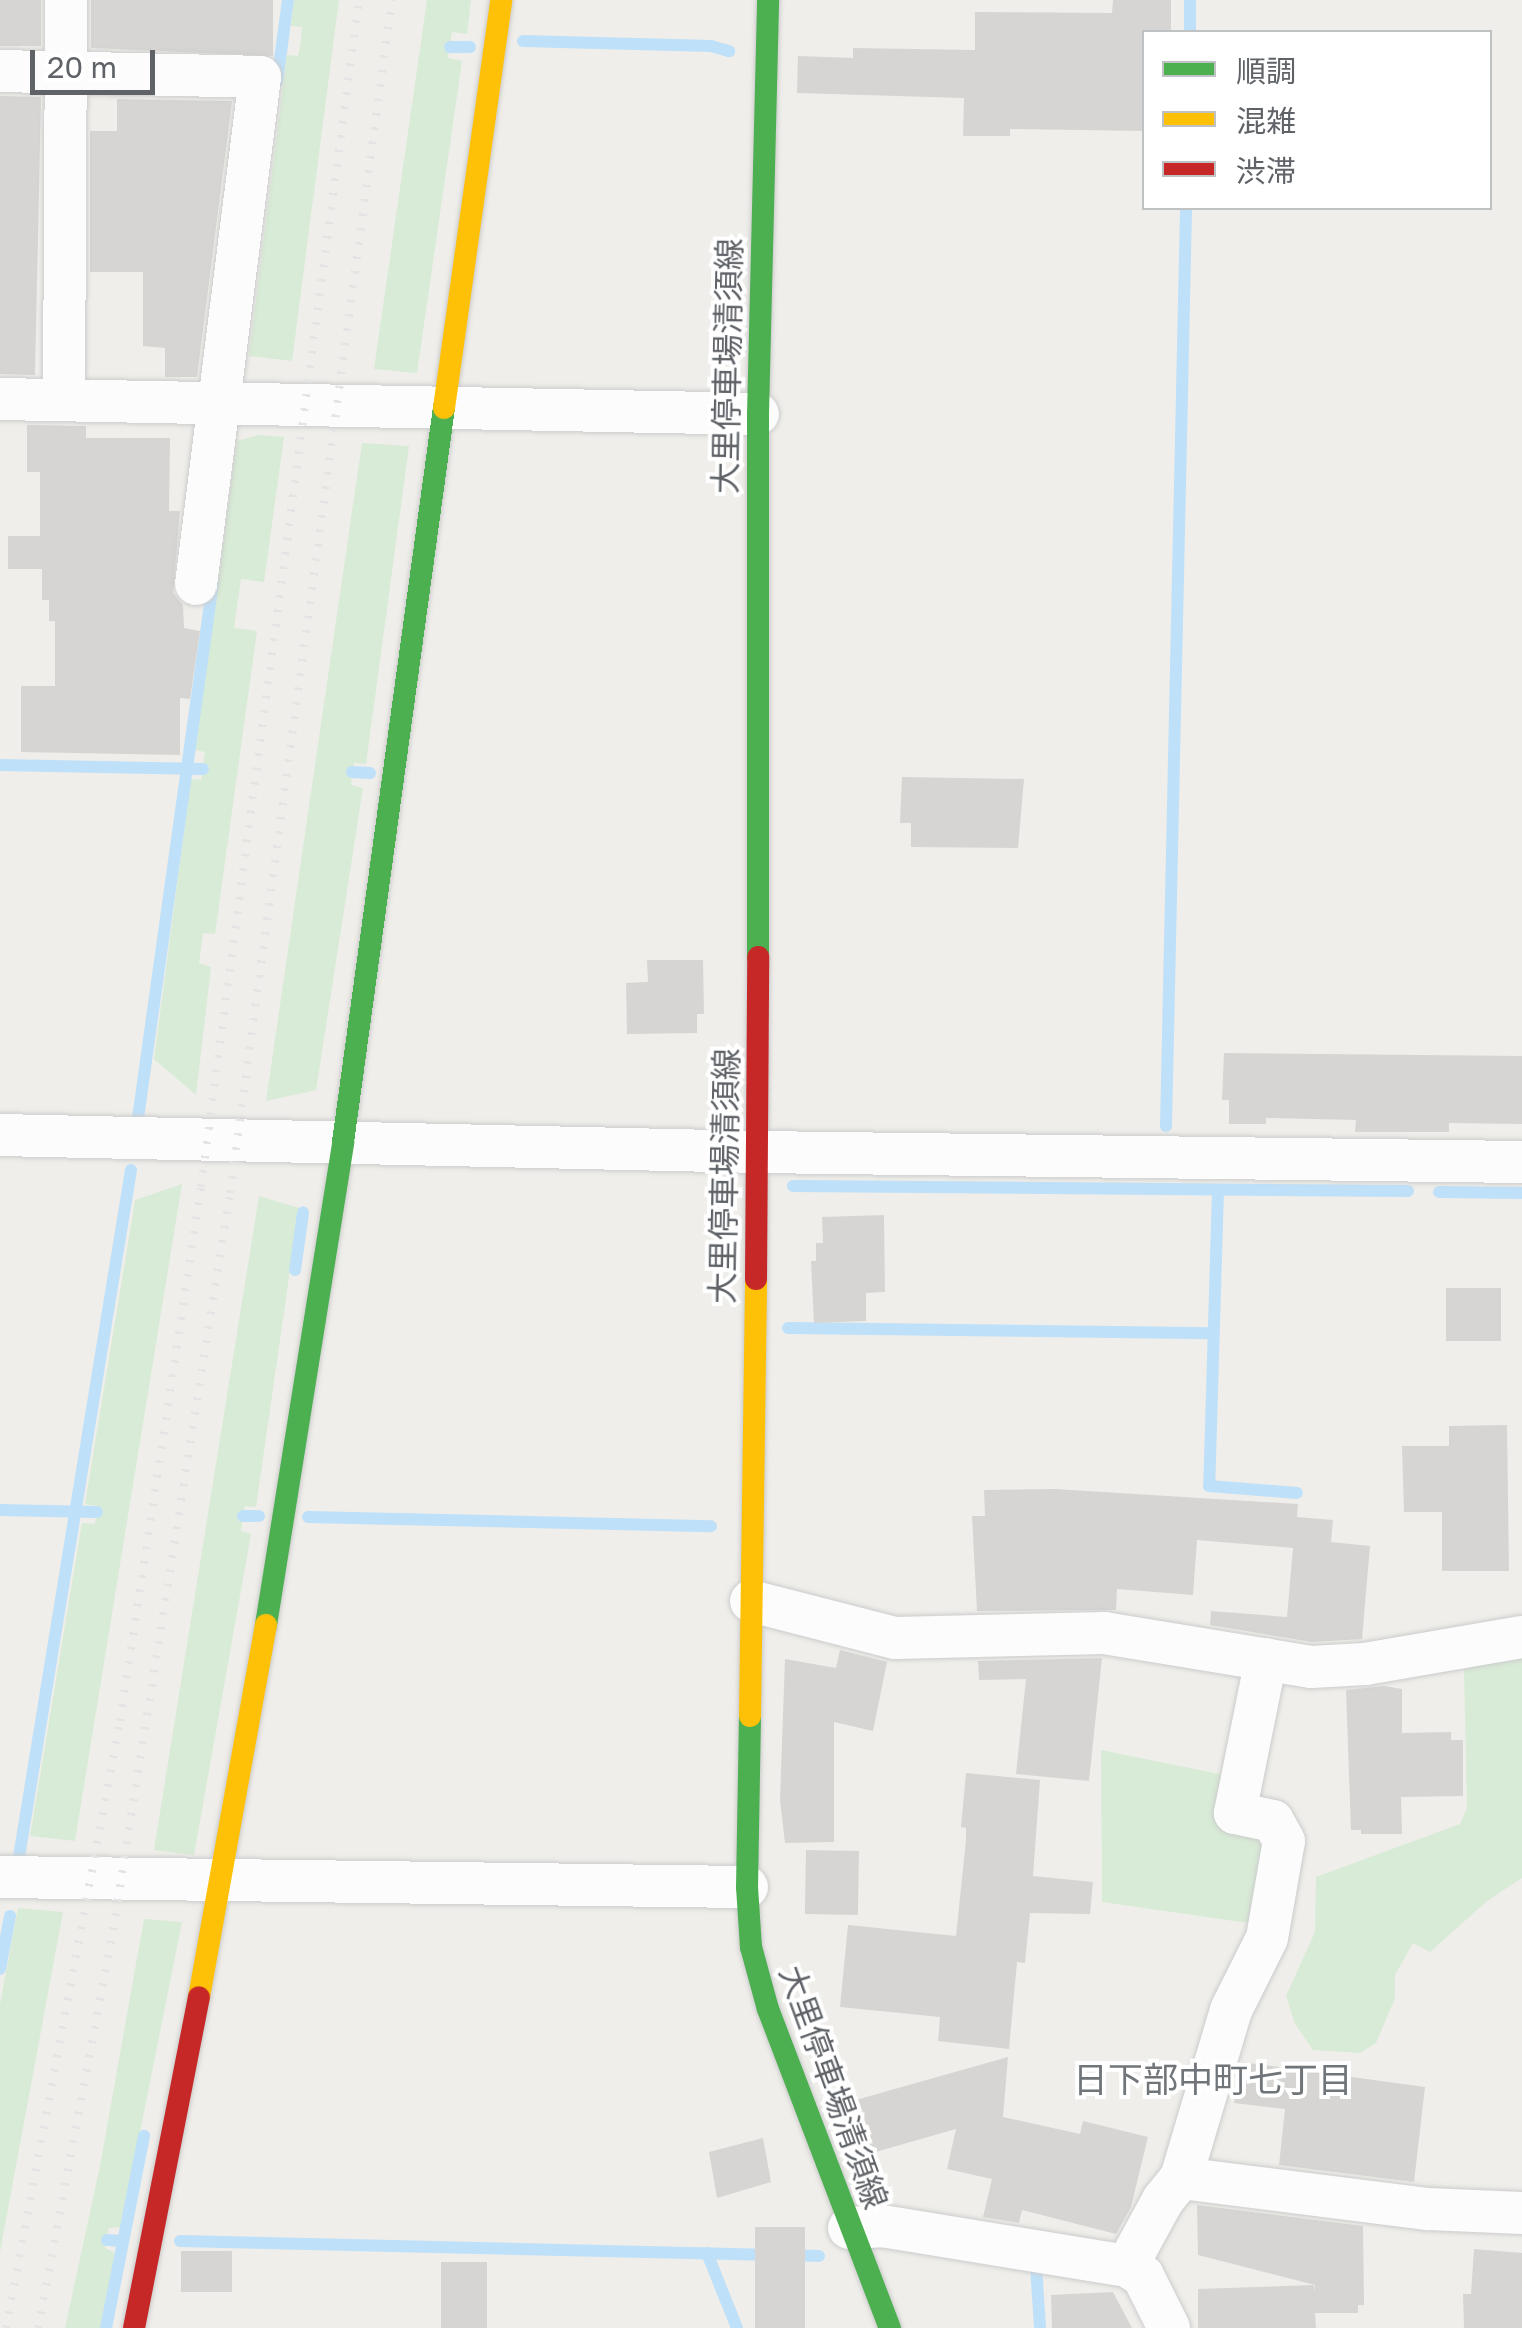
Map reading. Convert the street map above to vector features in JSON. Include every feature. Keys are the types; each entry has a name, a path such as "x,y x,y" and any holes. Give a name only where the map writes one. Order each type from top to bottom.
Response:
{"main road":[{"path":"134,2328 222,1881 343,1142 446,408 474,170 501,0"},
{"name":"大里停車場清須線","path":"768,0 758,414 758,1152 747,1887 751,1946 768,2008 890,2328"}],"street":[{"path":"64,400 66,0"},
{"path":"0,71 260,77 222,404 196,584"},
{"path":"0,400 758,414"},
{"path":"0,1136 758,1152 1522,1162"},
{"path":"752,1601 895,1638 1104,1633 1311,1667 1364,1664 1522,1637"},
{"path":"1126,2266 1163,2200 1181,2178 1231,2010 1266,1938 1284,1842 1273,1821 1235,1813 1266,1659"},
{"path":"0,1877 747,1887"},
{"path":"1181,2178 1428,2209 1522,2213"},
{"path":"850,2228 882,2226 1126,2266 1143,2276 1168,2328"}],"green space":[{"path":"294,0 339,0 292,361 249,356 287,55 298,56 301,41 302,27 291,26"},
{"path":"427,0 471,0 467,34 452,32 448,58 462,61 417,373 374,369"},
{"path":"259,435 284,437 264,582 241,579 234,628 257,631 215,934 203,933 199,963 211,967 196,1095 154,1059 191,779 201,780 205,752 195,750 237,441"},
{"path":"362,443 409,446 366,764 354,763 351,785 363,788 316,1090 266,1101"},
{"path":"182,1184 75,1841 30,1836 82,1523 95,1524 98,1506 85,1504 135,1200"},
{"path":"259,1196 299,1208 256,1507 245,1506 241,1531 251,1534 194,1855 154,1850"},
{"path":"1522,1651 1522,1878 1487,1901 1430,1952 1413,1943 1395,1975 1395,1998 1376,2043 1360,2053 1313,2050 1295,2024 1286,1996 1315,1932 1316,1877 1460,1824 1467,1808 1464,1670"},
{"path":"1101,1750 1229,1776 1262,1830 1265,1845 1255,1924 1102,1902"},
{"path":"18,1908 63,1912 0,2252 0,2004"},
{"path":"144,1919 182,1922 121,2227 109,2228 105,2248 115,2253 101,2328 65,2328 100,2166"}],"building":[{"path":"0,0 41,0 41,46 0,46"},
{"path":"91,0 273,0 273,56 91,48"},
{"path":"1113,0 1171,0 1171,30 1142,30 1142,131 1010,129 1010,136 963,136 964,98 797,93 798,56 853,58 853,48 975,50 975,12 1112,13"},
{"path":"0,96 41,97 35,375 0,374"},
{"path":"117,99 232,101 197,377 165,377 165,348 143,346 143,272 90,272 90,131 117,131"},
{"path":"27,425 86,426 86,438 170,438 169,511 180,511 173,593 183,605 184,628 200,631 190,699 180,698 180,755 21,752 21,686 55,686 55,621 49,621 49,600 42,600 42,569 8,569 8,536 40,536 40,472 27,472"},
{"path":"902,777 1024,779 1018,848 911,847 911,823 900,823"},
{"path":"647,960 703,960 704,1014 697,1014 697,1033 627,1034 626,983 648,982"},
{"path":"1224,1053 1522,1056 1522,1124 1449,1123 1449,1132 1355,1132 1356,1120 1266,1118 1266,1124 1229,1124 1229,1100 1222,1100"},
{"path":"884,1215 885,1292 866,1293 866,1321 814,1323 811,1261 816,1261 816,1243 823,1243 822,1217"},
{"path":"1446,1288 1501,1288 1501,1341 1446,1341"},
{"path":"1507,1425 1509,1571 1442,1571 1442,1512 1404,1512 1402,1446 1449,1446 1449,1426"},
{"path":"1055,1489 1298,1504 1297,1517 1333,1520 1331,1542 1370,1546 1362,1639 1312,1642 1210,1625 1211,1611 1287,1617 1293,1548 1197,1540 1193,1595 1117,1589 1116,1610 977,1611 972,1516 985,1516 984,1490"},
{"path":"840,1650 887,1662 873,1731 834,1722 834,1842 785,1843 780,1800 785,1659 836,1668"},
{"path":"1102,1658 1089,1781 1016,1774 1026,1679 979,1680 978,1661"},
{"path":"1384,1686 1402,1689 1402,1733 1451,1732 1451,1740 1463,1740 1463,1796 1401,1797 1402,1834 1361,1834 1361,1830 1351,1830 1346,1690"},
{"path":"966,1773 1040,1780 1033,1876 1093,1882 1090,1914 1030,1913 1025,1963 1017,1962 1009,2049 938,2041 940,2017 840,2007 848,1925 956,1936 966,1840 966,1828 961,1827"},
{"path":"806,1850 859,1851 858,1915 805,1914"},
{"path":"1008,2057 1003,2117 1080,2134 1083,2121 1148,2137 1131,2207 1116,2234 1022,2210 1019,2223 983,2217 992,2179 947,2169 956,2129 858,2157 838,2105"},
{"path":"1242,2062 1425,2087 1414,2182 1279,2165 1285,2109 1234,2103"},
{"path":"763,2138 771,2182 717,2198 709,2152"},
{"path":"1197,2205 1363,2226 1364,2305 1358,2305 1358,2313 1315,2313 1316,2328 1198,2328 1198,2289 1314,2285 1314,2292 1315,2285 1198,2255"},
{"path":"755,2227 805,2227 805,2328 755,2328"},
{"path":"1474,2249 1522,2253 1522,2328 1464,2328 1463,2294 1471,2294"},
{"path":"181,2251 232,2251 232,2292 181,2292"},
{"path":"441,2262 487,2262 487,2328 441,2328"},
{"path":"1113,2292 1132,2328 1052,2328 1051,2295"}],"waterway":[{"path":"277,82 288,0"},
{"path":"1190,0 1190,30"},
{"path":"523,41 711,46 729,51"},
{"path":"450,47 470,47"},
{"path":"1166,1126 1186,210"},
{"path":"138,1118 213,582"},
{"path":"0,765 203,769"},
{"path":"352,772 370,773"},
{"path":"19,1857 131,1170"},
{"path":"793,1186 1408,1191"},
{"path":"1218,1190 1209,1486 1297,1493"},
{"path":"1439,1192 1522,1193"},
{"path":"295,1270 303,1213"},
{"path":"788,1328 1213,1333"},
{"path":"0,1510 97,1512"},
{"path":"243,1516 259,1516"},
{"path":"308,1517 711,1526"},
{"path":"0,1969 10,1916"},
{"path":"106,2328 144,2136"},
{"path":"107,2240 122,2241"},
{"path":"180,2241 771,2255"},
{"path":"707,2253 737,2328"},
{"path":"791,2255 819,2256"},
{"path":"1036,2266 1040,2328"}],"railway":[{"path":"6,2328 120,1721 201,1187 359,0"},
{"path":"38,2328 113,1930 230,1193 392,0"}],"traffic: fast":[{"path":"758,957 758,414 768,0"},
{"path":"266,1625 343,1142 444,408"},
{"path":"750,1716 747,1887 751,1947 768,2009 890,2328"}],"traffic: slow":[{"path":"444,408 501,0"},
{"path":"750,1716 756,1279"},
{"path":"199,1997 266,1625"}],"traffic: jam":[{"path":"756,1279 758,957"},
{"path":"134,2328 199,1997"}],"district":[{"name":"日下部中町七丁目","path":"1213,2079"}]}
